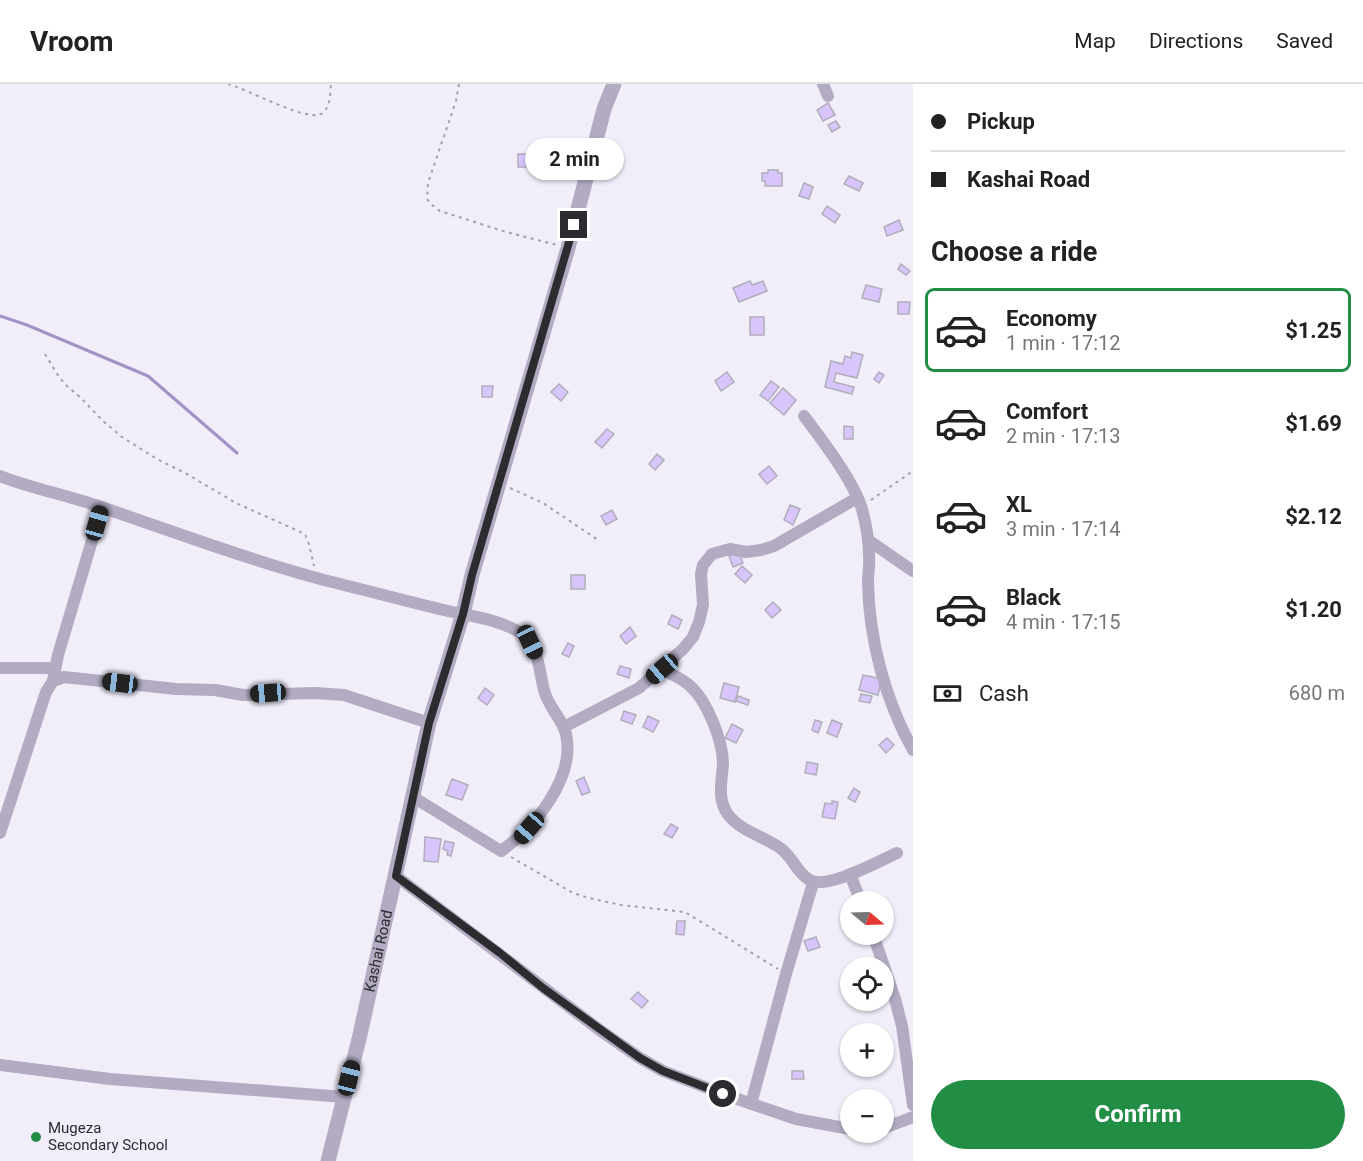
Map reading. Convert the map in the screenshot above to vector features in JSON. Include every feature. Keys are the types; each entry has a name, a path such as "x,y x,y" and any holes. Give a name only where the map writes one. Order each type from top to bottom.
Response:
{"street":[{"name":"Kashai Road","path":"328,1161 396,876 429,723 463,614 472,575 568,248 604,109 614,84"},
{"path":"804,416 822,441 859,503 868,540 870,611 879,665 904,733 913,750"},
{"path":"0,476 102,507 209,545 322,579 513,628 524,634 535,653 546,699 564,727 567,737 561,779 538,817 519,838 501,851 413,797"},
{"path":"564,727 639,688 683,649 693,637 703,605 701,580 703,565 712,554 730,549 746,552 774,546 859,503"},
{"path":"0,833 39,710 53,681 102,507"},
{"path":"868,540 913,571"},
{"path":"0,668 55,668"},
{"path":"662,669 689,684 696,692 718,736 723,751 721,794 727,814 740,825 781,848 800,872 813,883 822,883 850,874 897,853"},
{"path":"53,681 64,677 76,677 176,689 215,690 243,694 305,692 344,695 429,723"},
{"path":"850,874 857,891"},
{"path":"396,876 543,988 640,1058 663,1071 751,1104 796,1119 840,1127"},
{"path":"751,1104 813,883"},
{"path":"877,945 896,999 913,1105"},
{"path":"0,1065 110,1079 344,1097"},
{"path":"894,1124 913,1117"}],"path":[{"path":"228,84 261,96 283,108 310,116 320,115 327,108 331,84"},
{"path":"459,84 456,101 429,183 427,198 440,211 506,232 568,248"},
{"path":"45,354 58,377 103,421 122,436 157,459 236,502 305,534 315,569 322,579"},
{"path":"859,503 913,471"},
{"path":"499,483 543,503 573,521 598,540"},
{"path":"501,851 573,893 621,905 686,912 786,974"}],"building":[{"path":"828,103 835,115 823,121 817,110"},
{"path":"836,121 840,127 832,132 828,125"},
{"path":"518,154 530,154 530,167 518,167"},
{"path":"768,170 778,170 778,173 782,173 782,186 765,186 762,173 768,173"},
{"path":"849,176 863,183 859,191 844,184"},
{"path":"804,183 813,187 809,199 799,196"},
{"path":"827,206 840,215 835,223 822,214"},
{"path":"899,220 903,230 887,236 884,227"},
{"path":"901,264 910,271 906,275 898,269"},
{"path":"750,281 752,285 763,281 767,291 739,302 733,288"},
{"path":"866,285 882,289 879,302 862,298"},
{"path":"898,302 910,302 909,314 898,314"},
{"path":"750,317 764,317 764,335 750,335"},
{"path":"852,352 863,355 857,378 836,373 834,382 854,387 852,394 825,387 831,361 843,364 845,356 851,358"},
{"path":"727,372 734,382 721,391 715,381"},
{"path":"879,372 884,375 879,383 874,379"},
{"path":"771,381 779,387 768,401 760,395"},
{"path":"559,384 568,392 561,401 551,392"},
{"path":"482,386 493,386 492,397 482,397"},
{"path":"783,388 796,400 784,415 770,403"},
{"path":"844,426 853,427 853,439 844,439"},
{"path":"607,429 614,434 602,448 595,442"},
{"path":"657,454 664,460 655,470 649,464"},
{"path":"769,466 777,476 767,484 759,474"},
{"path":"790,505 800,509 793,525 784,520"},
{"path":"612,510 617,519 606,525 601,516"},
{"path":"739,552 743,563 733,567 729,556"},
{"path":"742,566 752,575 745,583 735,574"},
{"path":"571,575 585,575 585,589 571,589"},
{"path":"773,602 781,610 772,618 765,610"},
{"path":"672,615 682,620 678,629 668,624"},
{"path":"630,627 636,636 626,644 620,636"},
{"path":"568,643 574,646 569,657 562,654"},
{"path":"620,666 631,669 629,678 617,674"},
{"path":"863,675 882,679 878,695 859,690"},
{"path":"724,683 739,687 735,702 720,698"},
{"path":"485,688 494,695 487,705 478,698"},
{"path":"861,694 872,696 870,703 859,701"},
{"path":"738,696 749,700 748,705 736,701"},
{"path":"624,711 636,715 632,724 621,720"},
{"path":"648,716 659,721 653,732 643,727"},
{"path":"815,720 822,722 818,733 812,730"},
{"path":"832,720 842,724 837,737 827,733"},
{"path":"732,724 743,730 736,743 725,738"},
{"path":"887,738 894,745 886,753 879,745"},
{"path":"807,762 818,764 816,775 805,773"},
{"path":"584,777 590,792 582,795 576,781"},
{"path":"452,779 468,785 462,800 446,795"},
{"path":"854,788 860,792 855,802 848,798"},
{"path":"832,801 838,802 835,819 822,817 825,803 832,804"},
{"path":"671,824 678,828 672,838 664,834"},
{"path":"425,837 441,839 438,862 424,861"},
{"path":"445,841 454,843 451,856 447,855 448,851 443,849"},
{"path":"677,921 685,921 684,935 676,934"},
{"path":"816,937 820,947 808,951 804,941"},
{"path":"638,992 648,1001 642,1008 631,999"},
{"path":"792,1071 803,1071 804,1079 792,1079"}],"waterway":[{"path":"0,316 27,325 148,376 237,453"}],"place":[{"name":"Mugeza Secondary School","path":"36,1137"}],"route":[{"path":"574,225 472,575 463,614 429,723 396,876 543,988 640,1058 663,1071 723,1094"}]}
